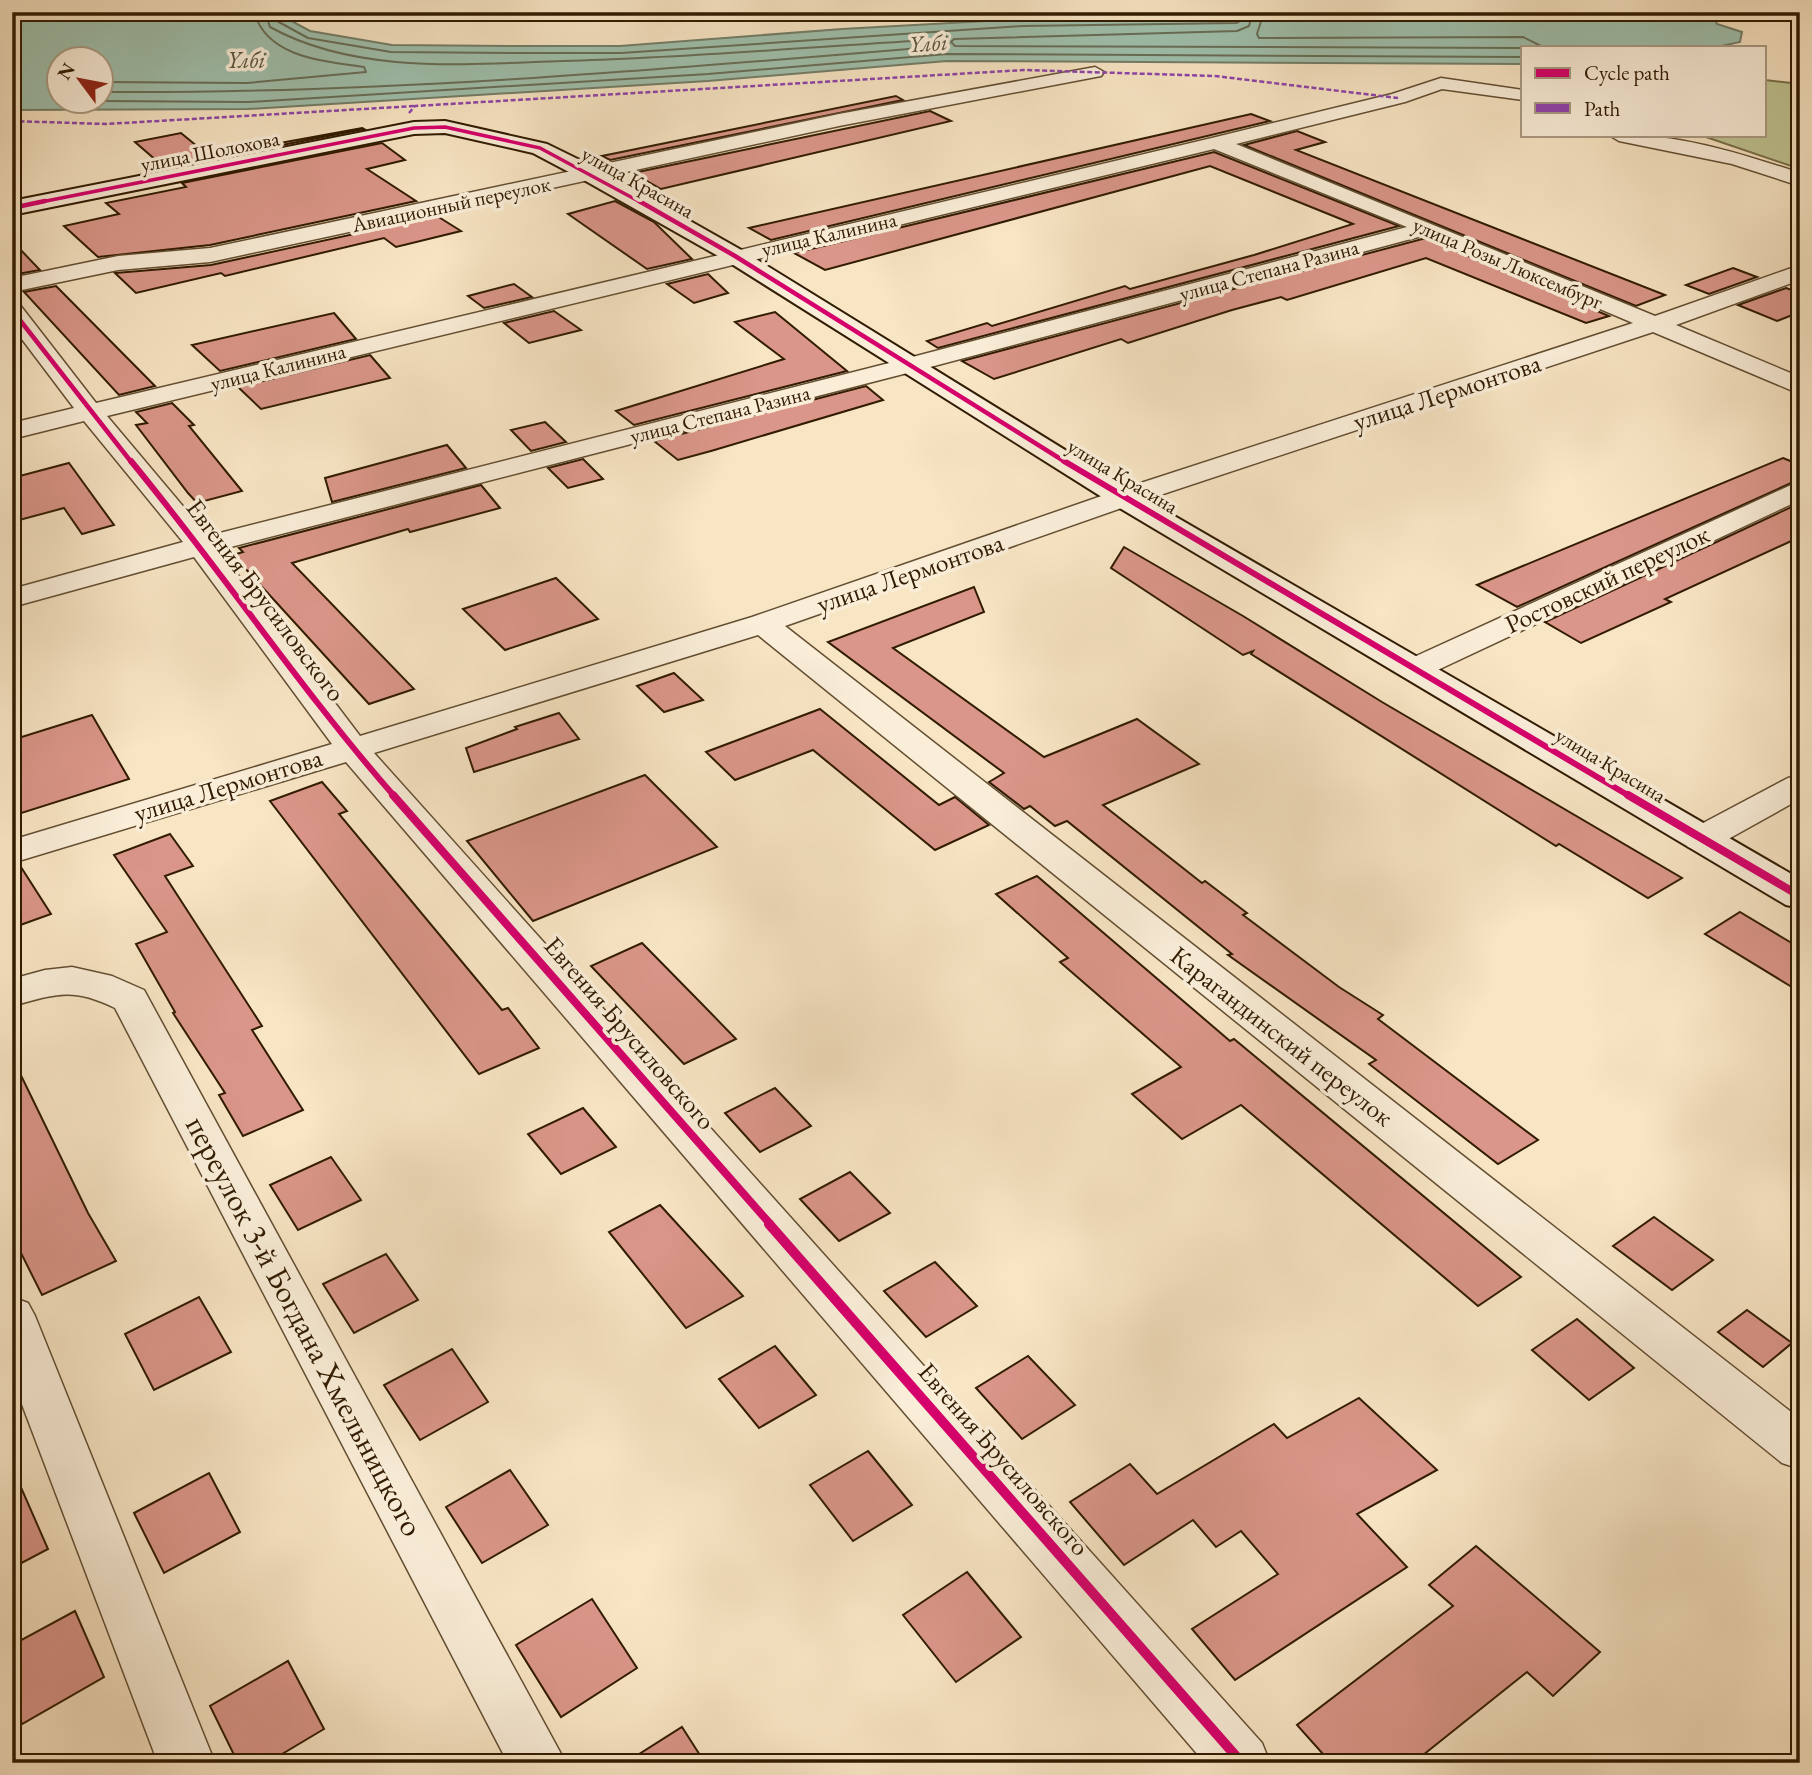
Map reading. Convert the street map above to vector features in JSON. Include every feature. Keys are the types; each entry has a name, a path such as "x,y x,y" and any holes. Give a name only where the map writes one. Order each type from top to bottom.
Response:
{"street":[{"name":"Авиационный переулок","path":"12,285 118,263 210,255 839,120 1095,72"},
{"name":"улица Калинина","path":"12,431 1216,143 1398,98 1441,83 1521,95"},
{"path":"1398,98 1488,106 1521,114"},
{"name":"улица Красина","path":"414,128 445,127 540,148 592,175 735,256 1123,498 1800,896"},
{"name":"улица Шолохова","path":"12,208 414,128"},
{"path":"1624,136 1737,159 1800,180"},
{"name":"улица Розы Люксембург","path":"1216,143 1427,228 1800,386"},
{"name":"улица Степана Разина","path":"12,598 201,546 910,365 1427,228"},
{"name":"улица Лермонтова","path":"12,852 351,747 764,624 1123,498 1652,325 1800,272"},
{"name":"Евгения Брусиловского","path":"12,310 90,412 201,546 351,747 1242,1763"},
{"name":"Ростовский переулок","path":"1414,669 1800,489"},
{"name":"Карагандинский переулок","path":"764,624 1800,1448"},
{"path":"1701,839 1800,785"},
{"name":"переулок 3-й Богдана Хмельницкого","path":"12,993 50,979 94,982 130,999 538,1763"},
{"path":"12,1316 187,1763"}],"shaded area":[{"path":"1766,80 1800,84 1800,169 1703,136 1766,136"}],"water":[{"name":"Үлбі","path":"12,12 275,12 310,31 392,45 620,46 842,29 1023,19 1409,12 1711,12 1717,24 1742,32 1740,42 1722,46 1521,46 1521,64 947,61 708,81 248,109 116,110 116,46 46,46 46,110 12,110"}],"building":[{"path":"896,96 903,100 610,160 602,156"},
{"path":"930,111 951,121 661,189 633,173"},
{"path":"1251,114 1270,121 771,240 749,228"},
{"path":"364,129 165,168 135,142 181,133 209,156"},
{"path":"1297,131 1325,142 1296,150 1665,295 1636,306 1244,145"},
{"path":"382,143 405,160 367,169 416,201 210,245 98,257 64,226 119,214 106,203 186,187 182,183"},
{"path":"1214,152 1399,226 938,348 927,341 987,323 992,326 1125,286 1130,289 1254,255 1353,224 1210,166 825,270 794,253"},
{"path":"615,201 654,222 692,259 647,269 568,214"},
{"path":"437,216 461,231 396,247 384,238 225,276 221,273 136,293 115,273 211,265"},
{"path":"1426,238 1609,316 1586,323 1426,258 1287,300 1281,297 1232,310 1128,343 1121,339 994,379 962,361"},
{"path":"16,245 40,270 12,275 12,248"},
{"path":"1733,268 1757,277 1709,294 1686,285"},
{"path":"708,274 728,293 694,303 667,284"},
{"path":"514,284 532,297 484,308 468,296"},
{"path":"56,286 155,386 119,395 24,292"},
{"path":"1786,288 1800,293 1800,312 1777,321 1738,305"},
{"path":"554,311 581,330 529,343 504,323"},
{"path":"775,312 847,371 634,425 616,411 784,359 735,322"},
{"path":"334,313 356,339 220,371 192,345"},
{"path":"370,355 390,378 261,409 238,387"},
{"path":"866,386 883,400 678,460 654,441"},
{"path":"172,403 194,425 189,426 242,491 197,503 188,493 136,425 147,423 136,412"},
{"path":"545,422 566,442 531,451 511,430"},
{"path":"447,445 466,468 332,502 325,478"},
{"path":"1783,458 1800,465 1800,479 1517,607 1477,585"},
{"path":"583,459 603,479 568,488 548,468"},
{"path":"69,463 114,525 82,534 64,508 12,522 12,478"},
{"path":"481,485 500,508 410,532 408,529 292,563 414,689 369,704 233,555 243,552 239,548"},
{"path":"1800,503 1800,537 1665,599 1671,602 1581,643 1545,622"},
{"path":"1124,547 1682,878 1648,898 1559,844 1556,846 1251,654 1253,651 1243,655 1111,568"},
{"path":"556,578 598,619 505,650 463,609"},
{"path":"974,587 984,612 893,648 1044,757 1137,719 1199,764 1103,805 1202,883 1205,881 1247,913 1243,915 1339,987 1383,1015 1378,1019 1538,1140 1498,1164 1369,1064 1376,1060 1228,955 1232,954 1067,821 1055,826 1030,806 1024,809 989,782 1004,773 828,642"},
{"path":"674,673 703,700 664,712 637,686"},
{"path":"820,709 939,805 955,797 989,825 935,850 813,750 735,780 706,752"},
{"path":"559,713 579,739 474,772 466,748 517,729 515,727"},
{"path":"92,715 129,779 12,816 12,740"},
{"path":"645,775 717,847 533,921 467,841"},
{"path":"322,782 347,811 339,814 502,1010 508,1008 539,1048 479,1074 270,801"},
{"path":"170,834 193,866 165,876 262,1026 252,1030 303,1110 243,1136 219,1095 225,1093 173,1013 175,1012 136,944 167,932 114,855"},
{"path":"19,864 51,914 12,928 12,865"},
{"path":"1037,876 1230,1041 1234,1039 1521,1277 1478,1306 1241,1105 1182,1139 1132,1094 1181,1067 1060,962 1068,958 996,894"},
{"path":"1740,912 1800,948 1800,992 1705,934"},
{"path":"642,943 736,1039 684,1064 591,966"},
{"path":"12,1057 88,1213 116,1261 42,1295 12,1235"},
{"path":"775,1088 811,1126 760,1152 725,1113"},
{"path":"583,1108 616,1147 561,1174 528,1134"},
{"path":"331,1157 361,1200 298,1230 270,1185"},
{"path":"850,1172 890,1213 839,1241 800,1199"},
{"path":"660,1205 743,1296 686,1328 609,1232"},
{"path":"1654,1217 1713,1260 1672,1290 1613,1246"},
{"path":"386,1254 418,1300 354,1333 323,1284"},
{"path":"935,1262 977,1306 926,1337 884,1291"},
{"path":"199,1297 231,1352 154,1390 125,1334"},
{"path":"1747,1310 1792,1343 1763,1367 1718,1332"},
{"path":"1577,1319 1634,1368 1589,1400 1532,1350"},
{"path":"775,1346 816,1395 759,1428 719,1379"},
{"path":"452,1349 488,1402 420,1440 384,1385"},
{"path":"1028,1356 1075,1405 1022,1439 976,1388"},
{"path":"1359,1398 1437,1470 1357,1514 1407,1567 1235,1680 1192,1629 1278,1574 1241,1531 1216,1547 1193,1520 1124,1565 1070,1502 1130,1464 1157,1494 1274,1424 1287,1438"},
{"path":"868,1451 912,1505 853,1541 810,1485"},
{"path":"12,1467 48,1549 12,1568"},
{"path":"510,1470 548,1525 482,1563 446,1507"},
{"path":"209,1473 240,1532 164,1573 134,1513"},
{"path":"1476,1546 1600,1652 1553,1696 1527,1672 1413,1763 1331,1763 1297,1725 1453,1606 1429,1585"},
{"path":"967,1572 1021,1637 956,1682 903,1615"},
{"path":"592,1599 637,1668 561,1717 516,1645"},
{"path":"75,1611 104,1677 22,1724 12,1701 12,1645"},
{"path":"288,1661 324,1729 267,1763 238,1763 210,1706"},
{"path":"682,1727 705,1763 625,1763"}],"marked path":[{"path":"409,113 415,106 1024,70 1215,76 1276,81 1398,98"},
{"path":"12,121 106,124 415,106"}],"cycle path":[{"path":"12,208 414,128 445,127 540,148 735,256 1123,498 1800,896"},
{"path":"12,310 90,412 201,546 351,747 1242,1763"}]}
